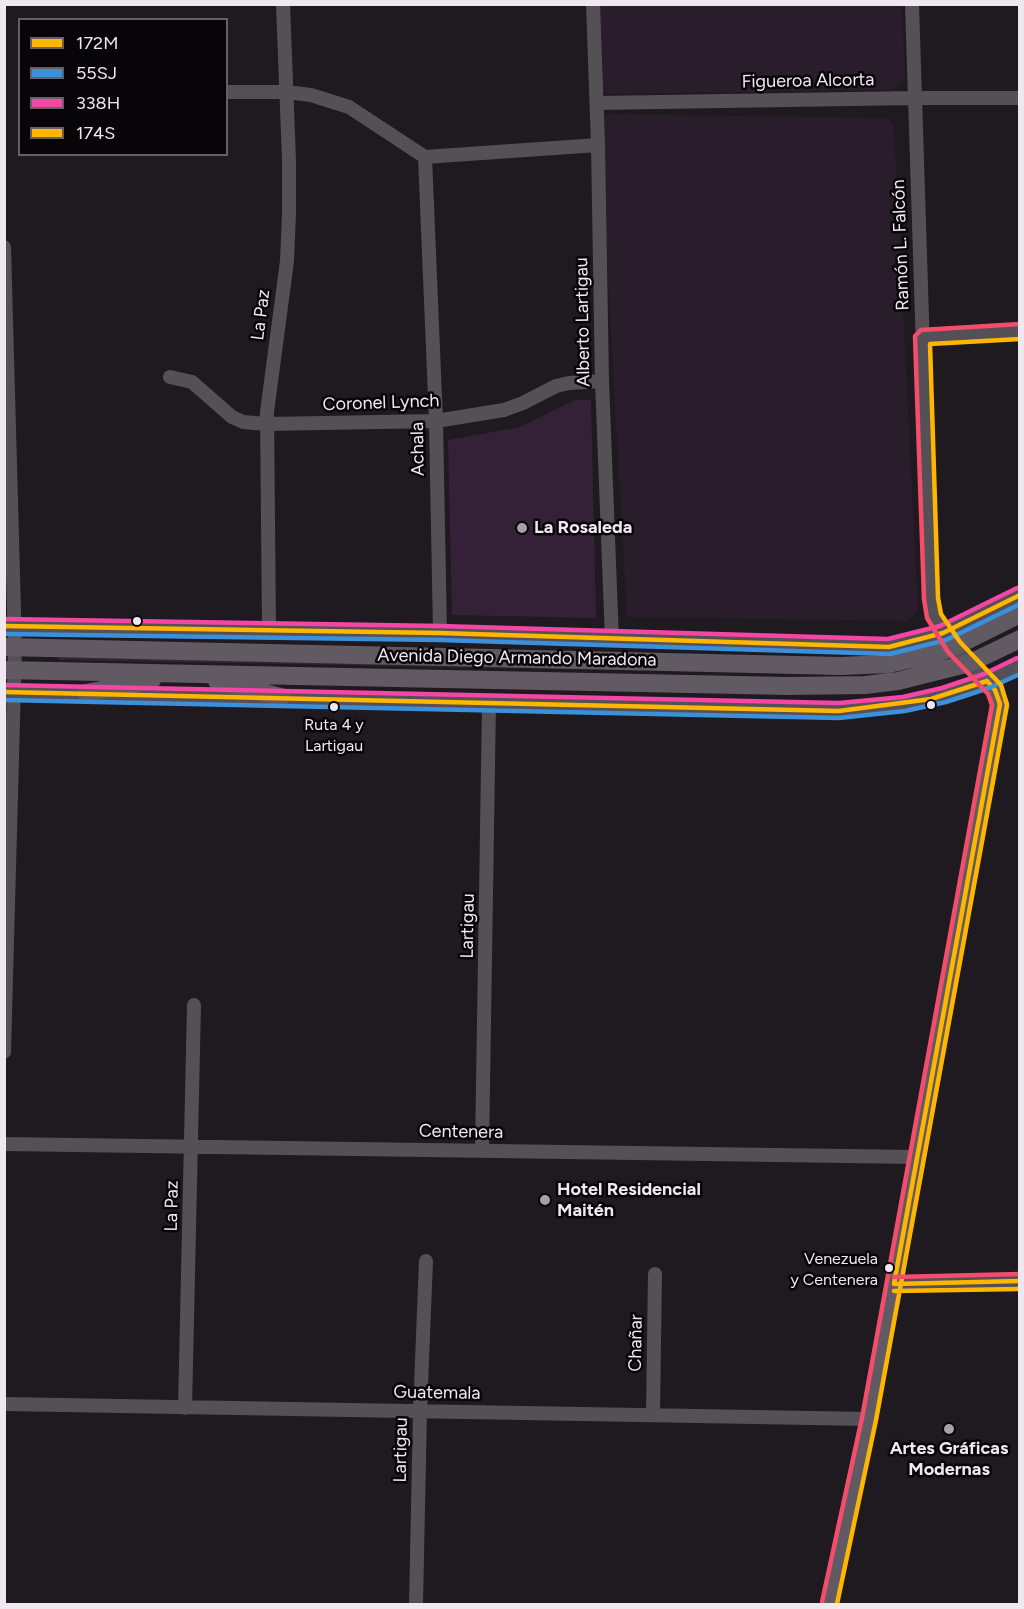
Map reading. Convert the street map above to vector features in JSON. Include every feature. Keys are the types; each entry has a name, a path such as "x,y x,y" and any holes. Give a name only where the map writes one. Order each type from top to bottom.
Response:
{"main road":[{"name":"Avenida Diego Armando Maradona","path":"10,647 841,666 888,664 931,655 949,640 1020,614"},
{"name":"Avenida Diego Armando Maradona","path":"9,670 787,686 865,685 898,681 970,663 1020,639"},
{"path":"86,693 188,674 280,697"},
{"path":"830,1605 869,1419 1000,704 995,690 987,681"}],"street":[{"name":"La Paz","path":"269,629 266,424 287,251 289,161 283,4"},
{"name":"Alberto Lartigau","path":"592,4 597,103 602,381 612,640"},
{"name":"Ramón L. Falcón","path":"912,4 931,599 934,617 949,640 987,681"},
{"path":"228,92 286,92 311,95 350,107 425,157 598,145"},
{"name":"Figueroa Alcorta","path":"597,103 1020,98"},
{"name":"Achala","path":"425,157 436,421 440,633"},
{"path":"4,246 10,647 4,1052"},
{"path":"922,337 1020,331"},
{"name":"Coronel Lynch","path":"170,377 192,382 232,417 243,422 266,424 436,421 504,410 556,386 602,381"},
{"name":"Avenida Diego Armando Maradona","path":"9,626 269,629 889,646 949,640 1020,595"},
{"path":"8,692 839,711 931,699 987,681 1020,665"},
{"name":"Lartigau","path":"482,1150 489,703"},
{"name":"La Paz","path":"186,1408 194,1005"},
{"name":"Centenera","path":"4,1144 916,1157"},
{"name":"Lartigau","path":"416,1605 426,1261"},
{"name":"Chañar","path":"653,1414 655,1274"},
{"path":"894,1284 1020,1281"},
{"name":"Guatemala","path":"4,1404 869,1419"}],"shaded area":[{"path":"594,5 902,5 905,77 903,83 893,90 611,94 603,92 599,87"},
{"path":"601,115 886,118 894,126 918,611 907,621 627,617 599,121"},
{"name":"La Rosaleda","path":"575,400 591,400 596,618 452,615 448,440 520,427"},
{"path":"59,657 569,666 567,669 59,660"}],"transit line":[{"path":"822,1602 862,1418 992,705 988,694 948,652 927,618 924,599 915,336 921,330 1020,324"},
{"name":"174S","path":"837,1604 876,1420 1007,705 1001,685 960,642 941,614 938,598 930,344 1020,339"},
{"name":"338H","path":"4,619 440,626 888,639 940,626 1017,588"},
{"name":"172M","path":"4,626 440,633 889,647 943,633 1020,595"},
{"name":"55SJ","path":"4,634 440,640 890,654 946,640 1020,604"},
{"name":"338H","path":"4,685 839,703 903,697 942,688 984,674 1017,658"},
{"name":"55SJ","path":"4,700 839,718 905,711 946,702 989,688 1020,674"},
{"name":"172M","path":"4,692 839,711 931,699 987,681 995,690 1000,704 894,1284 1020,1281"},
{"path":"894,1277 1020,1274"},
{"name":"174S","path":"894,1291 1020,1289"}],"place":[{"name":"La Rosaleda","path":"522,528"},
{"name":"Ruta 4 y Lartigau","path":"334,707"},
{"name":"Hotel Residencial Maitén","path":"545,1200"},
{"name":"Venezuela y Centenera","path":"889,1268"},
{"name":"Artes Gráficas Modernas","path":"949,1429"}]}
